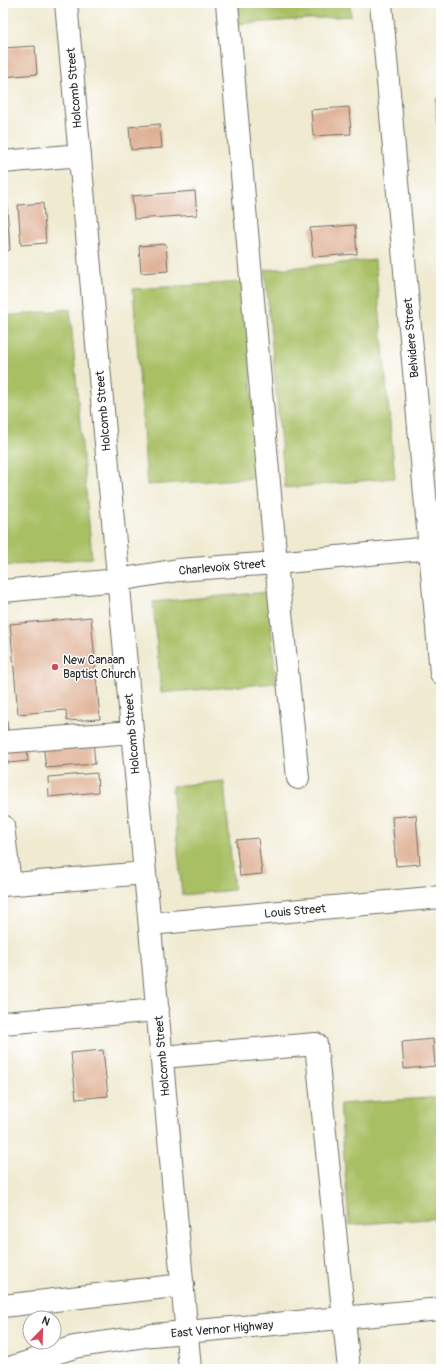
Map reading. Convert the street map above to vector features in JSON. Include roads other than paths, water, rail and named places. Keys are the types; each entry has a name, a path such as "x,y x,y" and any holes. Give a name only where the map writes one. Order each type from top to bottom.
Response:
{"street":[{"name":"Holcomb Street","path":"66,3 190,1369"},
{"path":"227,3 276,563 298,778"},
{"name":"Belvidere Street","path":"381,3 435,547 441,673"},
{"path":"3,162 80,155"},
{"name":"Charlevoix Street","path":"3,591 118,580 178,570 276,563 435,547"},
{"path":"3,742 132,732"},
{"path":"3,826 6,885 145,873"},
{"name":"Louis Street","path":"150,924 441,898"},
{"path":"3,1023 158,1010"},
{"path":"162,1057 316,1044 348,1369"},
{"path":"3,1306 183,1285"},
{"name":"East Vernor Highway","path":"7,1369 74,1347 152,1335 441,1309"}],"place":[{"name":"New Canaan Baptist Church","path":"55,667"}]}
